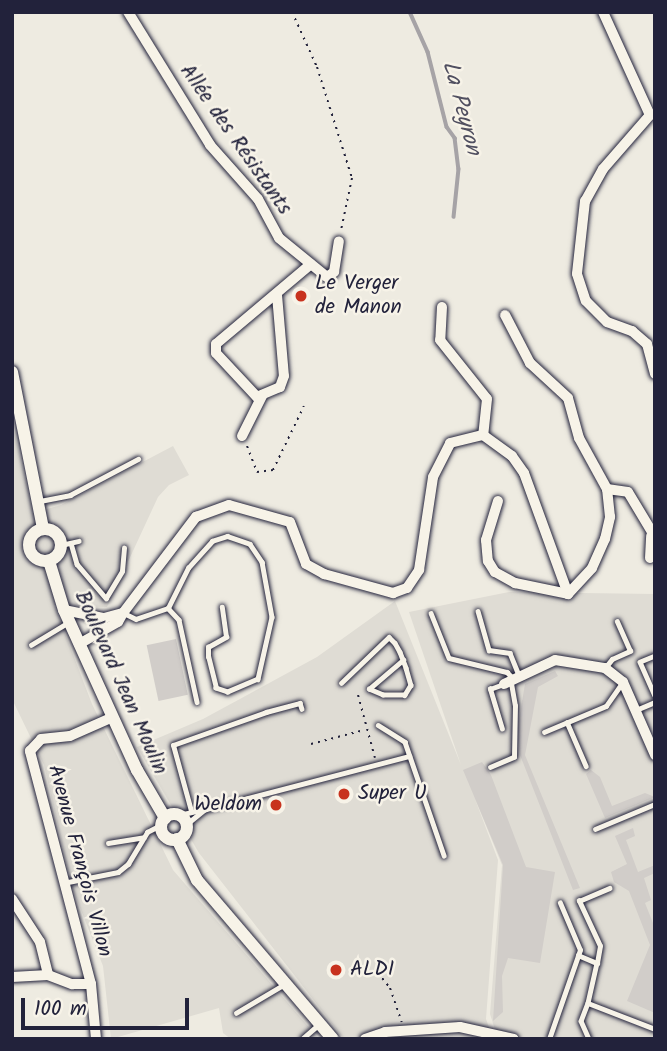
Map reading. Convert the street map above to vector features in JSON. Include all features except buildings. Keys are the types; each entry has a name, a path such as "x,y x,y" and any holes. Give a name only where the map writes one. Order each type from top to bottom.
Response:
{"street":[{"name":"Allée des Résistants","path":"128,12 210,145 258,199 279,238 311,264"},
{"path":"603,12 650,115 603,169 585,201 577,274 586,301 607,322 632,331 647,344 655,374"},
{"path":"277,295 284,376 280,387 262,396 252,395 214,349 219,340 277,295 311,264 327,277 334,272 339,241"},
{"path":"442,307 440,340 487,400 484,435"},
{"path":"505,315 530,363 568,398 579,438 607,489 610,517 605,539 592,569 568,594"},
{"path":"12,372 43,529"},
{"path":"242,436 262,396"},
{"path":"484,435 512,456 524,472 568,594"},
{"path":"79,644 103,631 123,613 196,517 229,505 290,522 306,564 324,574 393,593 407,588 419,570 433,477 450,443 484,435"},
{"path":"607,489 628,492 653,537 650,558"},
{"path":"498,501 486,540 488,561 495,572 515,583 568,594"},
{"path":"43,529 53,532 66,544 49,561 40,561 29,548 35,533 43,529"},
{"name":"Boulevard Jean Moulin","path":"49,561 79,644 163,821"},
{"path":"67,616 95,617 123,613"},
{"path":"95,617 103,631"},
{"path":"512,679 555,660 605,668 623,682 655,755"},
{"name":"Avenue François Villon","path":"12,977 48,975 72,984 91,984 62,883 30,751 41,739 70,736 113,716"},
{"path":"177,839 165,837 163,821 185,817"},
{"path":"185,817 177,839 197,880 285,982 324,1033"},
{"path":"12,899 40,942 48,975"},
{"path":"91,984 96,1039"},
{"path":"365,1039 414,1031 438,1033 483,1030 514,1039"}],"lane":[{"path":"37,501 70,495 138,459"},
{"path":"123,613 136,620 168,608 201,549 227,536 250,544 262,562 272,617 258,679 228,692 216,688 208,657 208,647 226,637 222,607"},
{"path":"79,541 66,544 77,564 106,598 122,571 124,548"},
{"path":"168,608 179,620 197,702"},
{"path":"478,611 489,650 510,653 515,706 514,757 490,767"},
{"path":"431,613 449,658 512,679"},
{"path":"31,645 67,616"},
{"path":"605,668 612,659 630,651 617,622"},
{"path":"346,681 389,637 403,660 410,692 383,695 369,689 403,660"},
{"path":"655,656 640,662 655,695"},
{"path":"502,729 490,689 512,679"},
{"path":"544,732 606,706 623,682"},
{"path":"636,710 655,702"},
{"path":"185,817 173,745 273,710 300,703 302,709"},
{"path":"567,722 586,766"},
{"path":"379,724 405,742 444,855"},
{"path":"185,817 376,761 409,756"},
{"path":"595,829 655,804"},
{"path":"185,817 206,809"},
{"path":"62,883 118,872 128,864 144,837 163,821"},
{"path":"108,843 144,837"},
{"path":"589,1039 581,1021 588,1003 600,946 579,901 610,888"},
{"path":"549,1039 580,950 560,903"},
{"path":"578,955 597,963"},
{"path":"236,1013 268,996 285,982"},
{"path":"588,1003 654,1029"},
{"path":"303,1038 324,1033"}],"path":[{"path":"292,12 317,67 352,178 339,241"},
{"path":"242,436 257,472 266,474 278,467 304,406"},
{"path":"358,695 376,761"},
{"path":"311,744 364,730"},
{"path":"377,973 390,988 414,1031"}],"shaded area":[{"path":"12,422 33,513 61,505 173,446 189,475 169,485 158,497 107,607 54,605 92,704 173,870 319,1039 231,1039 223,1033 219,1008 111,1039 103,966 72,887 44,765 12,699"},
{"path":"509,592 655,594 655,1039 498,1039 490,1014 502,865 475,799 498,860 486,1019 493,1039 344,1039 199,853 137,747 203,719 317,657 395,601 461,765 409,612"},
{"path":"176,639 188,695 159,701 147,645"},
{"path":"555,671 558,676 538,687 525,755 580,888 573,890 520,755 517,732 525,684"},
{"path":"482,762 491,775 526,867 555,872 540,963 508,958 502,976 503,1012 493,1021 503,865 463,770"},
{"path":"591,770 600,777 612,806 645,793 655,797 605,818 586,774"},
{"path":"633,828 635,836 626,840 638,872 655,865 655,873 644,878 651,900 645,903 655,928 655,1013 627,1001 650,945 629,891 614,882 611,872 627,864 615,836"}],"waterway":[{"name":"La Peyron","path":"410,12 428,52 447,127 455,138 459,169 454,217"}],"place":[{"name":"Le Verger de Manon","path":"301,296"},
{"name":"Super U","path":"344,794"},
{"name":"Weldom","path":"276,805"},
{"name":"ALDI","path":"336,970"}]}
